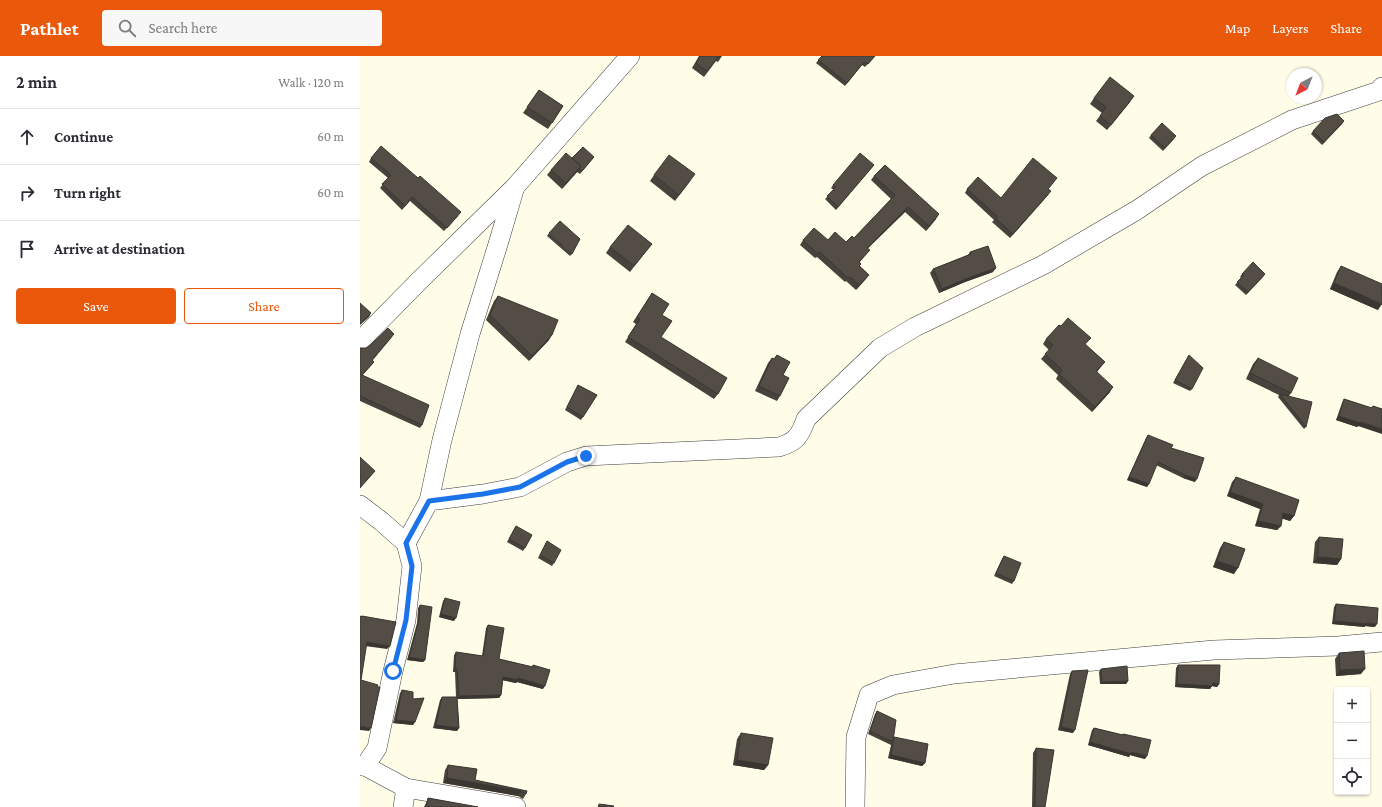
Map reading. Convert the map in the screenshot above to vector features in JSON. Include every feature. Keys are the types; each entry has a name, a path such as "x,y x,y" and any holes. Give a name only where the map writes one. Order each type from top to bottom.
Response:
{"street":[{"path":"360,341 514,188 630,56"},
{"path":"429,501 483,494 520,487 567,462 586,456 779,448 791,444 802,432 806,419 880,348 897,337 1043,265 1137,210 1202,166 1292,120 1379,91 1382,87"},
{"path":"406,543 429,501 442,440 470,334 499,242 514,188"},
{"path":"360,505 381,520 406,543 412,566 406,620 393,671 377,748 363,766 406,788 516,807"},
{"path":"855,807 856,737 870,694 893,685 954,674 1214,650 1338,646 1382,642"},
{"path":"403,807 406,788"}],"building":[{"path":"700,56 719,56 707,71 696,63"},
{"path":"822,56 875,56 868,64 864,62 847,83 818,60"},
{"path":"1110,77 1134,96 1111,125 1100,116 1106,107 1094,98"},
{"path":"539,90 563,106 552,123 527,107"},
{"path":"1337,114 1344,121 1324,142 1313,131 1325,118"},
{"path":"1162,123 1176,136 1165,148 1151,135"},
{"path":"381,146 418,178 420,176 461,212 447,228 412,197 405,206 382,184 391,175 371,158"},
{"path":"583,147 594,157 582,171 579,169 581,166 572,158"},
{"path":"566,153 581,166 566,183 551,170"},
{"path":"860,153 874,165 838,207 827,196 836,187 833,185"},
{"path":"669,155 695,174 679,195 654,175"},
{"path":"1033,158 1057,178 1048,189 1051,191 1013,234 995,218 998,217 967,189 978,177 1001,198"},
{"path":"885,165 939,214 929,226 908,207 867,248 870,250 859,262 861,264 859,266 869,275 859,285 850,277 848,278 820,252 818,254 803,240 814,228 828,240 835,232 846,242 852,236 854,238 895,195 874,176"},
{"path":"560,221 580,239 572,254 549,233"},
{"path":"628,225 652,244 634,266 610,247"},
{"path":"988,246 996,268 942,289 933,269 971,254 970,252"},
{"path":"1253,262 1265,274 1248,292 1237,282"},
{"path":"1341,266 1382,284 1382,304 1334,283"},
{"path":"652,293 669,304 662,315 672,321 661,337 727,378 718,394 628,337 640,319 637,317"},
{"path":"498,296 558,320 552,335 532,356 490,315"},
{"path":"360,303 371,313 360,324"},
{"path":"1068,318 1091,338 1085,344 1105,362 1096,371 1113,387 1095,407 1059,374 1062,370 1045,354 1053,345 1046,339"},
{"path":"388,328 394,334 372,360 374,362 362,375 429,405 422,425 360,396 360,348 366,348"},
{"path":"777,355 790,362 783,375 789,378 780,396 759,386 772,358 774,359"},
{"path":"1189,355 1203,368 1192,389 1175,380"},
{"path":"1258,358 1298,378 1291,393 1250,373"},
{"path":"578,385 597,395 583,417 567,407"},
{"path":"1280,394 1312,402 1306,427"},
{"path":"1344,399 1372,408 1373,406 1382,409 1382,429 1339,416"},
{"path":"1148,435 1173,445 1171,448 1204,458 1197,479 1158,462 1149,484 1129,477"},
{"path":"360,457 375,471 360,488"},
{"path":"1236,477 1299,500 1294,516 1283,513 1281,526 1258,521 1263,504 1230,492"},
{"path":"516,526 532,535 525,548 509,539"},
{"path":"1319,537 1343,539 1341,559 1318,557"},
{"path":"547,541 561,550 554,563 540,555"},
{"path":"1224,542 1245,549 1238,568 1217,561"},
{"path":"1004,556 1021,563 1014,581 996,573"},
{"path":"445,598 460,602 456,618 441,614"},
{"path":"1336,604 1378,608 1377,624 1334,621"},
{"path":"420,605 432,607 425,660 409,657 419,620"},
{"path":"360,616 396,622 390,646 367,642 361,680 380,687 371,728 360,726"},
{"path":"488,625 504,628 499,659 533,667 533,665 550,670 545,686 518,678 518,680 503,677 501,695 459,696 457,669 455,669 456,652 483,656"},
{"path":"1364,651 1365,669 1340,670 1339,653"},
{"path":"1178,665 1220,665 1219,684 1213,683 1212,686 1177,684"},
{"path":"1127,666 1128,681 1102,682 1101,669"},
{"path":"1088,670 1075,730 1061,727 1072,671"},
{"path":"402,690 413,692 413,699 424,698 415,722 396,720"},
{"path":"442,697 457,697 459,728 436,725"},
{"path":"877,711 896,720 893,741 894,737 928,744 925,763 891,755 893,742 870,731"},
{"path":"1094,728 1151,740 1147,756 1131,752 1131,754 1090,742"},
{"path":"741,733 773,738 768,765 737,760"},
{"path":"1036,748 1054,750 1045,807 1035,807"},
{"path":"448,765 477,769 475,780 527,791 526,794 521,791 447,778"},
{"path":"428,798 478,807 426,807"},
{"path":"599,804 614,806 598,807"}],"route":[{"path":"393,671 406,620 412,566 406,543 429,501 483,494 520,487 567,462 586,456"}]}
